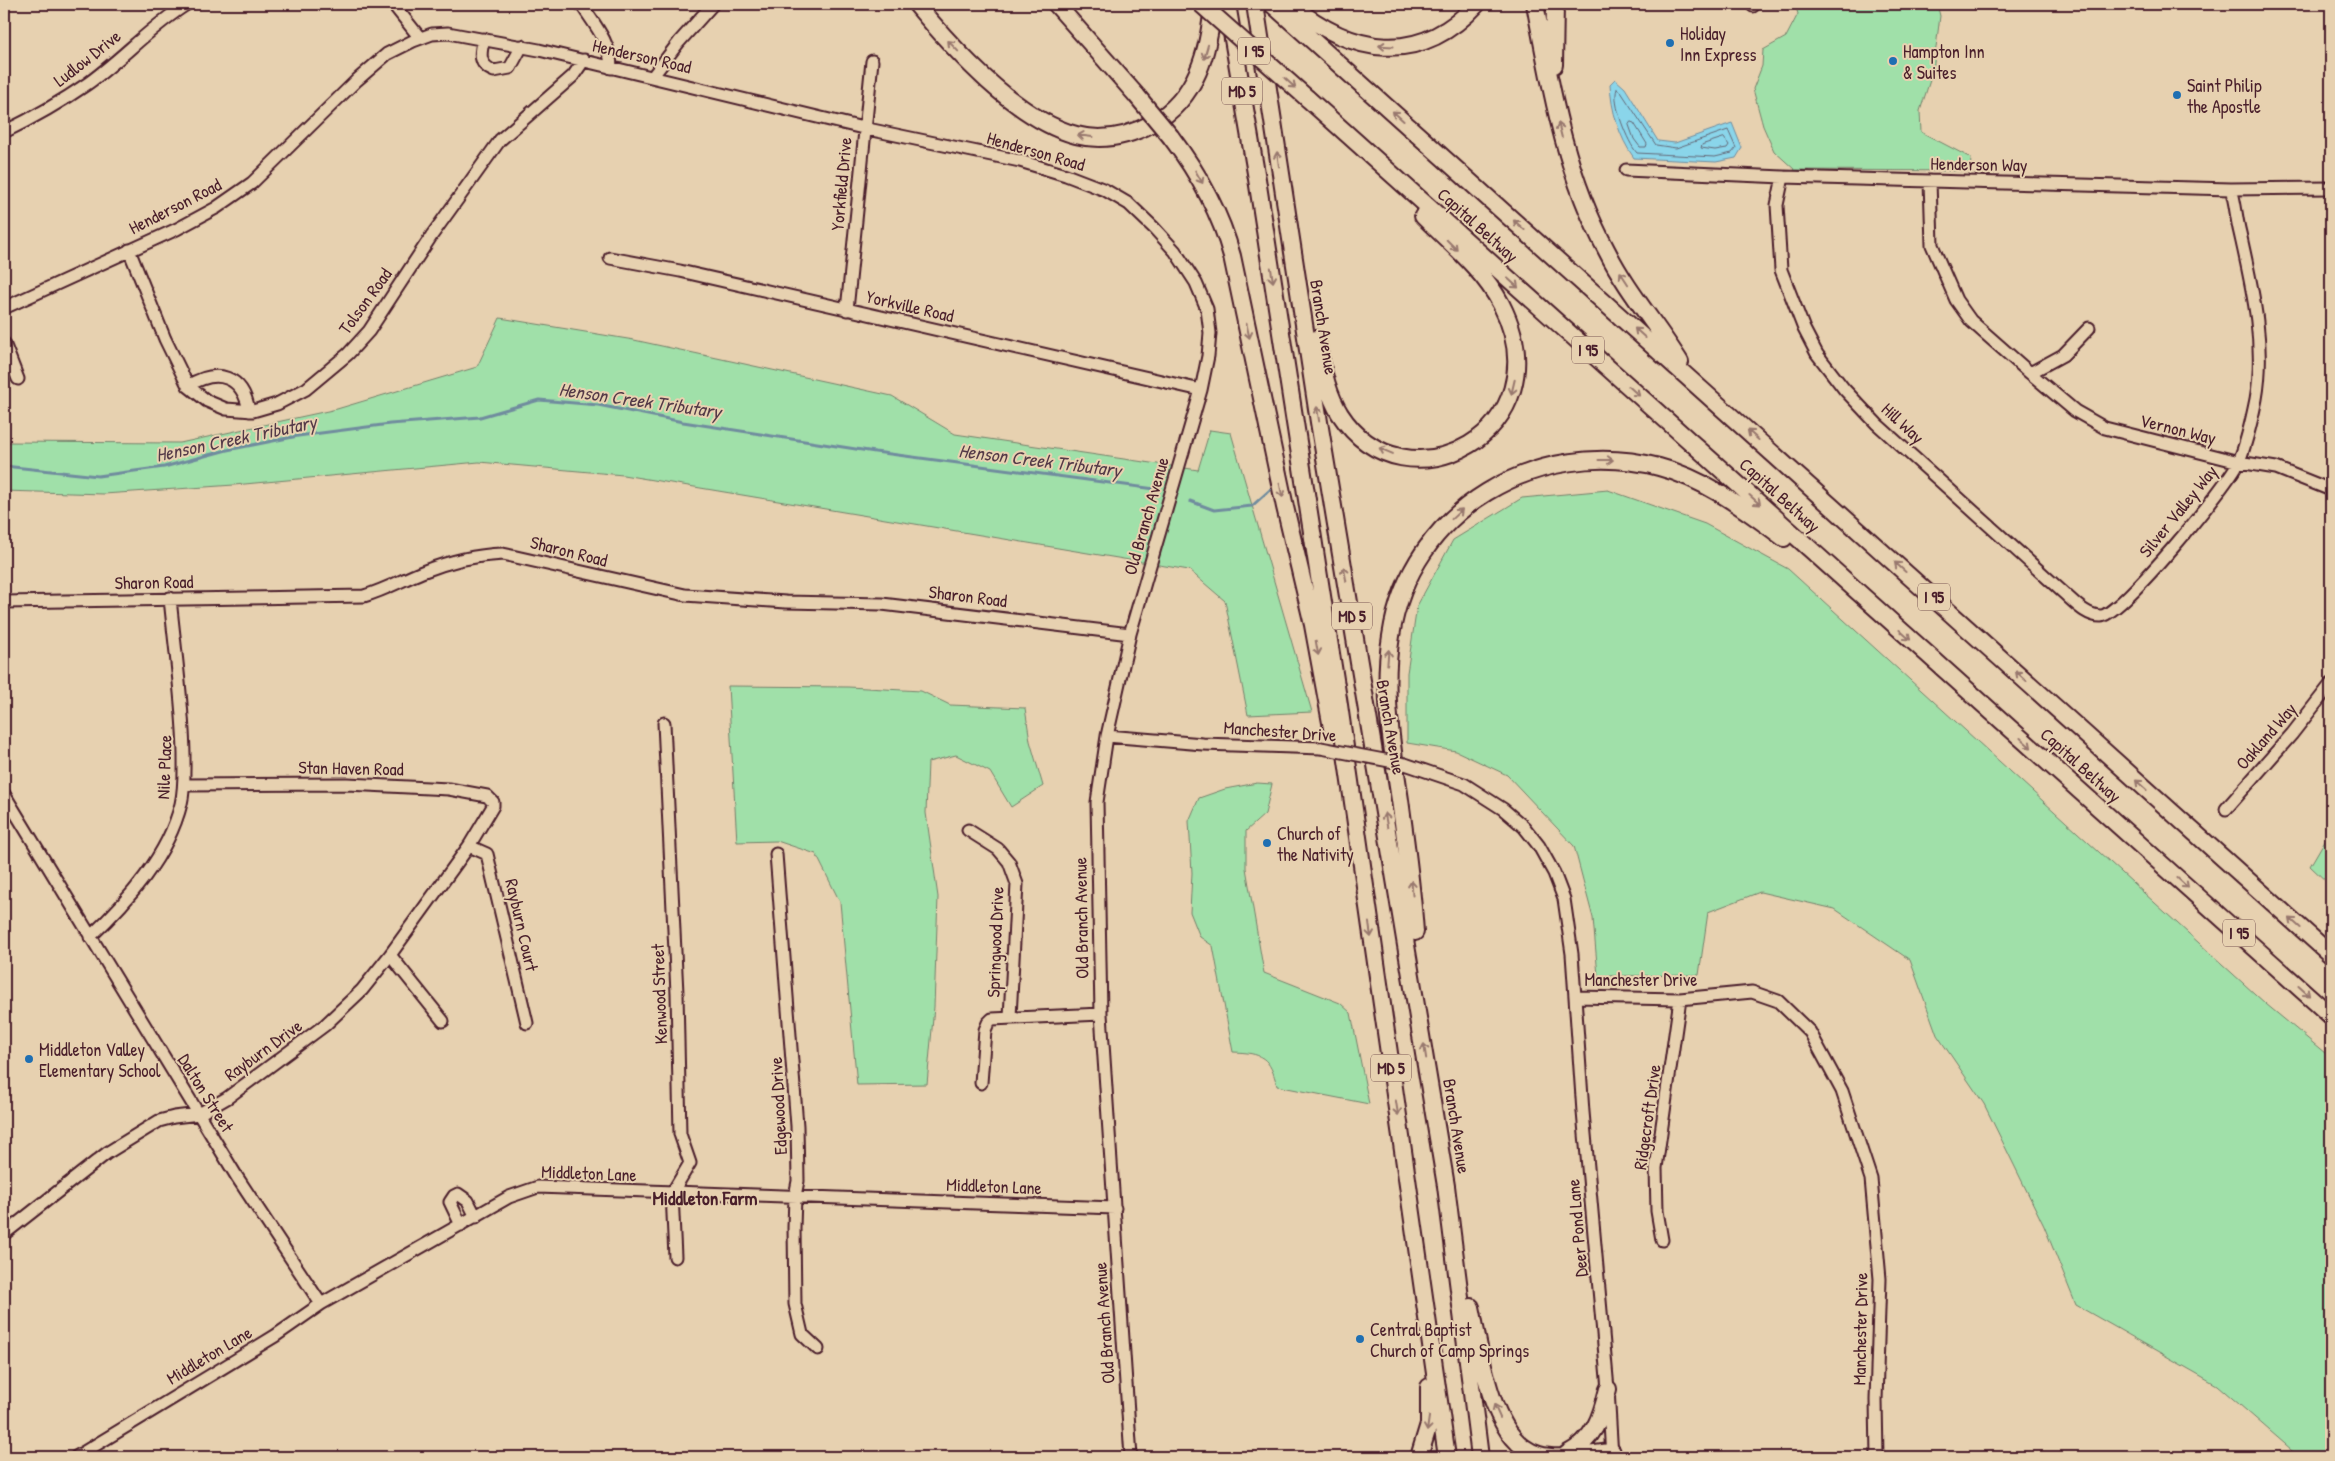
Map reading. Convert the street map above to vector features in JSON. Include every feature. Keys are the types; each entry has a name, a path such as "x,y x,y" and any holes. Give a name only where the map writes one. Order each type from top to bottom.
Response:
{"highway":[{"path":"916,4 968,61 1022,107 1061,130 1078,136 1096,138 1132,133 1165,116 1179,104 1189,91 1204,58 1210,36 1213,4"},
{"path":"1056,4 1172,137 1192,165 1209,194 1225,231 1232,256 1285,507 1313,625 1327,705 1361,865"},
{"path":"1072,4 1093,37 1137,96"},
{"name":"Capital Beltway","path":"1201,4 2331,1016"},
{"name":"MD 5","path":"1227,4 1257,179 1339,705 1447,1457"},
{"path":"1237,4 1257,179"},
{"name":"Branch Avenue","path":"1255,4 1317,412 1421,1024 1446,1186 1480,1457"},
{"path":"1263,4 1270,100"},
{"name":"Capital Beltway","path":"1272,4 1690,377 2331,955"},
{"path":"1535,4 1553,102 1563,143 1580,196 1607,252 1690,377"},
{"path":"1553,102 1555,4"},
{"path":"1292,5 1310,20 1327,30 1344,37 1385,47 1417,44 1434,39 1472,8"},
{"path":"1285,208 1328,391 1342,416 1353,430 1383,451 1413,458 1448,455 1480,438 1503,414 1510,398 1517,365 1513,339 1501,304 1480,274 1307,98"},
{"path":"1421,1024 1411,877 1390,732 1388,661 1391,635 1403,590 1427,546 1446,524 1484,494 1534,470 1593,459 1639,463 1683,476 1729,500 1869,602"},
{"path":"1446,1186 1488,1391 1503,1424 1526,1449 1539,1455 1612,1455"},
{"path":"1419,1457 1429,1424 1429,1391 1417,1287 1420,1271"},
{"path":"1563,1456 1585,1442 1593,1433 1600,1419 1608,1389"}],"street":[{"name":"Ludlow Drive","path":"4,132 44,112 89,83 168,16 186,4"},
{"path":"393,4 420,38"},
{"path":"581,4 611,54 611,68"},
{"path":"653,76 678,42 713,4"},
{"name":"Henderson Road","path":"4,308 177,229 216,208 252,184 357,80 387,54 420,38 448,33 522,46 584,60 863,128 1039,167 1105,190 1129,204 1174,251 1196,284 1207,310 1210,333 1208,356 1201,390"},
{"path":"484,39 480,57 484,65 494,71 510,68 522,46"},
{"name":"Tolson Road","path":"129,250 169,347 188,386 198,395 218,406 249,411 277,404 306,389 348,354 369,330 432,235 500,140 573,76 584,60"},
{"name":"Yorkfield Drive","path":"847,310 863,128 872,61"},
{"name":"Henderson Way","path":"1626,170 1783,177 2231,189 2331,188"},
{"name":"Hill Way","path":"1783,177 1777,205 1781,270 1804,330 1826,367 1878,424 2080,608 2102,616 2109,614 2117,608"},
{"name":"Vernon Way","path":"1930,181 1932,245 1956,300 1971,321 2074,411 2105,428 2239,462 2276,468 2331,490"},
{"name":"Silver Valley Way","path":"2117,608 2202,514 2228,481 2239,462 2256,397 2258,336 2254,293 2231,189"},
{"name":"Yorkville Road","path":"610,258 680,271 1201,390"},
{"path":"2030,373 2063,354 2089,328"},
{"path":"4,344 18,379"},
{"path":"188,386 209,375 226,378 241,389 249,411"},
{"name":"Old Branch Avenue","path":"1131,1457 1101,1014 1096,821 1100,770 1130,634 1201,390"},
{"name":"Sharon Road","path":"5,599 279,599 364,596 382,591 423,572 447,564 473,557 503,554 684,595 786,602 882,604 1130,634"},
{"name":"Nile Place","path":"90,938 128,898 156,861 179,812 184,785 183,720 170,598"},
{"name":"Oakland Way","path":"2226,809 2292,734 2331,684"},
{"name":"Kenwood Street","path":"664,723 676,973 680,1134 690,1163 672,1193"},
{"name":"Manchester Drive","path":"1107,736 1203,744 1321,748 1405,764 1464,784 1485,796 1524,827 1539,846 1554,873 1564,899 1576,997 1680,999 1752,992 1778,1001 1810,1032 1842,1091 1858,1132 1871,1179 1880,1279 1876,1400 1878,1457"},
{"name":"Stan Haven Road","path":"184,785 347,784 449,789 477,793 490,798 493,802 492,810 485,822"},
{"name":"Dalton Street","path":"4,794 7,806 198,1114 321,1304"},
{"name":"Rayburn Drive","path":"4,1234 81,1171 140,1132 167,1118 198,1114 249,1082 325,1025 362,990 390,955 485,822"},
{"name":"Springwood Drive","path":"968,830 998,849 1009,862 1017,884 1010,1017"},
{"name":"Rayburn Court","path":"469,846 487,854 527,1023"},
{"name":"Edgewood Drive","path":"776,854 794,1064 798,1151 798,1181 795,1196 795,1304 802,1334 818,1349"},
{"path":"390,955 443,1021"},
{"name":"Deer Pond Lane","path":"1576,997 1582,1103 1608,1389 1612,1455"},
{"name":"Ridgecroft Drive","path":"1662,1240 1657,1211 1656,1168 1680,999"},
{"path":"981,1083 988,1023 992,1019 1101,1014"},
{"name":"Middleton Lane","path":"76,1457 275,1336 321,1304 519,1192 538,1187 1115,1208"},
{"path":"672,1193 675,1257"},
{"path":"461,1225 450,1202 454,1196 458,1194 463,1196 476,1217"}],"green space":[{"path":"1795,4 1937,4 1940,16 1933,71 1920,111 1921,132 1971,158 1970,171 1795,170 1774,151 1763,126 1753,89 1762,66 1763,50 1786,37 1798,14"},
{"path":"500,318 634,340 892,396 955,434 1198,470 1210,430 1231,433 1312,712 1248,715 1225,601 1189,570 623,475 479,462 234,485 104,494 4,491 4,442 180,443 337,409 477,367"},
{"path":"1608,490 1705,524 1788,569 2266,1004 2331,1058 2331,1457 2300,1457 2217,1385 2076,1305 2044,1226 1984,1104 1937,1035 1910,960 1835,909 1760,892 1708,912 1699,975 1598,976 1593,918 1574,846 1507,775 1456,751 1407,743 1407,673 1417,606 1453,540 1522,498"},
{"path":"728,686 848,687 921,691 950,705 1025,708 1030,741 1043,786 1011,807 990,772 956,755 928,762 926,813 938,897 934,1007 927,1084 857,1085 840,902 816,854 777,841 737,842"},
{"path":"1257,783 1272,784 1265,814 1246,831 1246,868 1264,973 1340,1003 1351,1013 1369,1104 1277,1086 1268,1063 1263,1058 1251,1054 1233,1052 1213,946 1200,937 1190,912 1192,873 1189,821 1199,798 1225,789"},
{"path":"2331,830 2331,886 2310,866"}],"water":[{"path":"1615,79 1625,88 1658,141 1675,143 1732,123 1742,148 1736,158 1716,162 1634,158 1620,132 1614,113 1610,84"}],"waterway":[{"name":"Henson Creek Tributary","path":"4,466 98,476 164,467 227,450 298,436 390,424 480,417 539,400 598,405 683,422 875,452 1155,489"},
{"name":"Henson Creek Tributary","path":"1190,501 1214,510 1252,506 1272,488"}],"place":[{"name":"Holiday Inn Express","path":"1670,43"},
{"name":"Hampton Inn & Suites","path":"1893,61"},
{"name":"Saint Philip the Apostle","path":"2177,95"},
{"name":"Church of the Nativity","path":"1267,843"},
{"name":"Middleton Valley Elementary School","path":"29,1059"},
{"name":"Central Baptist Church of Camp Springs","path":"1360,1339"}],"district":[{"name":"Middleton Farm","path":"705,1198"}]}
